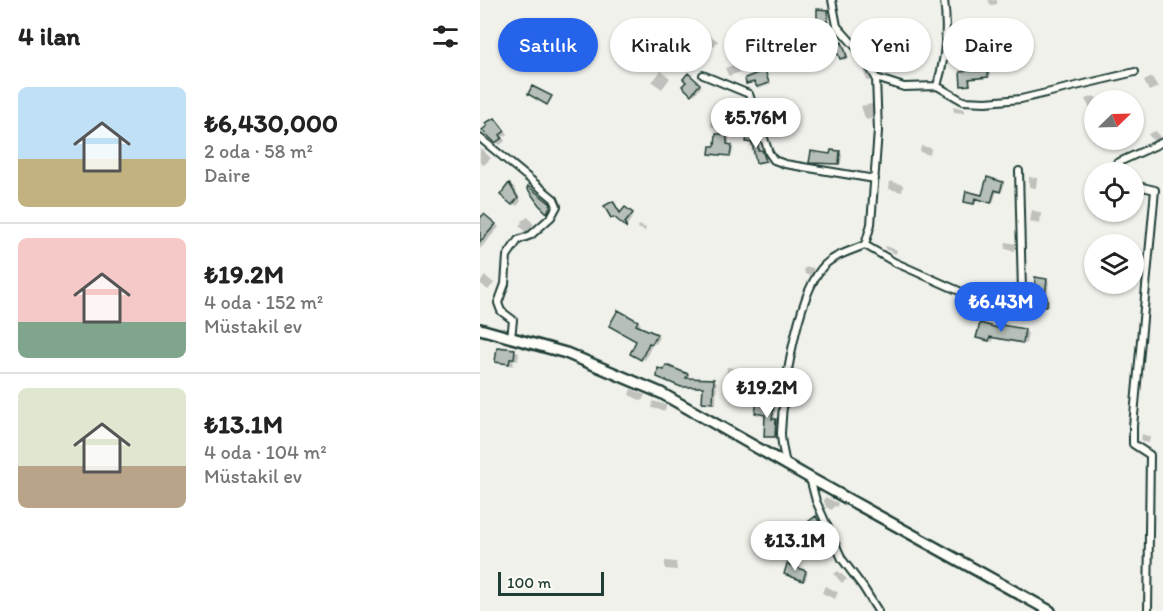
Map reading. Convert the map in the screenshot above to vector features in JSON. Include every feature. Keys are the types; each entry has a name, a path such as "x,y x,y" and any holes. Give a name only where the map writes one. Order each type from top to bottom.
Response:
{"street":[{"path":"832,0 837,27 861,53 876,78 879,131 871,224 865,245"},
{"path":"937,86 944,65 948,26 944,0"},
{"path":"876,78 904,87 937,86 963,100 986,102 1021,99 1135,72"},
{"path":"704,75 748,94 769,153 774,160 785,164 875,179"},
{"path":"480,138 554,199 557,206 551,217 531,235 518,240 507,256 505,284 498,303 501,311 513,320 511,338"},
{"path":"1121,162 1163,142"},
{"path":"865,245 966,294 993,299 1017,300 1022,292 1019,171"},
{"path":"1144,187 1155,190 1133,444 1150,455 1148,611"},
{"path":"786,465 781,435 789,362 811,285 831,259 865,245"},
{"path":"480,329 566,353 661,393 1050,611"},
{"path":"810,478 816,501 842,559 878,611"}],"building":[{"path":"817,9 828,10 828,18 817,18"},
{"path":"842,42 847,57 840,59 838,44"},
{"path":"766,72 769,83 757,87 754,82 746,84 745,78"},
{"path":"960,72 988,72 988,77 969,79 970,85 961,86"},
{"path":"688,73 700,84 691,95 682,86 686,82 683,79"},
{"path":"532,86 552,96 547,105 528,94"},
{"path":"495,118 505,131 500,135 502,138 495,143 482,130 487,126 485,123"},
{"path":"716,134 727,134 727,144 732,145 730,156 709,154 710,146 715,146"},
{"path":"747,135 758,136 758,150 762,150 766,161 756,163 752,143 746,142"},
{"path":"831,150 840,151 839,164 809,163 811,151 830,154"},
{"path":"987,177 1003,182 1000,192 995,190 991,203 975,198 974,204 964,202 966,191 982,195"},
{"path":"509,183 518,198 512,205 500,195"},
{"path":"528,186 551,204 547,213 527,188"},
{"path":"613,201 620,213 625,207 633,213 625,223 627,228 614,217 611,218 604,206"},
{"path":"484,214 496,224 480,242 480,218"},
{"path":"1035,277 1047,279 1045,296 1047,306 1034,305"},
{"path":"618,310 638,321 636,325 657,334 652,344 649,343 641,360 630,354 636,341 609,326"},
{"path":"980,323 1001,329 1002,325 1025,329 1023,343 990,337 989,341 976,338"},
{"path":"497,347 515,349 514,359 510,359 509,364 495,362"},
{"path":"666,365 688,374 686,378 714,379 713,403 702,402 703,387 681,387 657,377 658,368 664,370"},
{"path":"757,402 774,405 772,419 776,419 775,437 764,437 765,415 755,413"},
{"path":"816,516 824,532 814,539 810,535 813,533 805,524"},
{"path":"787,564 806,571 803,581 784,574"}]}
